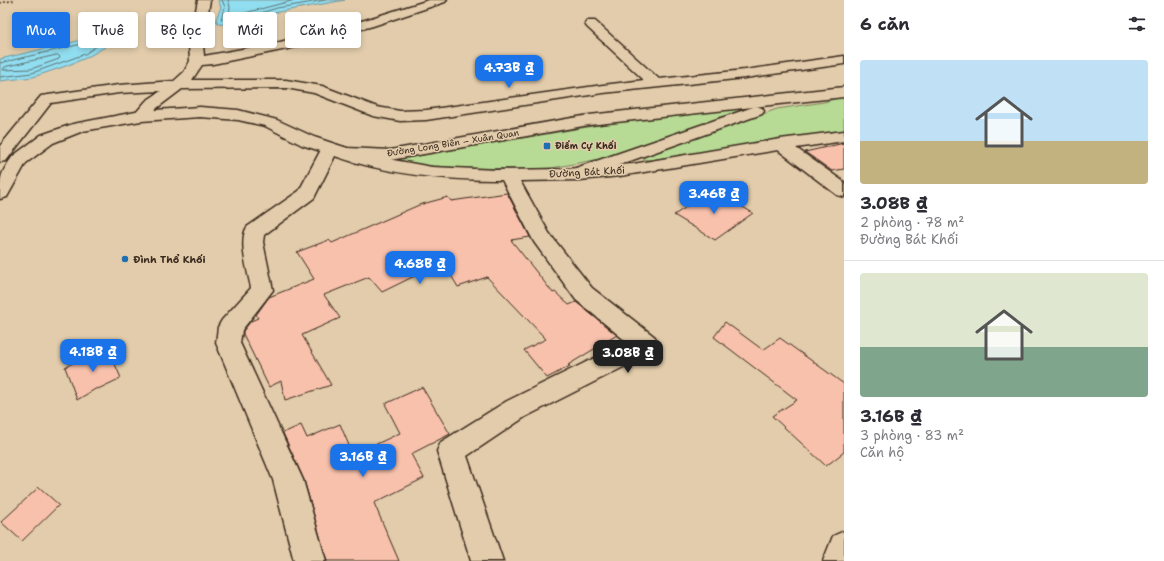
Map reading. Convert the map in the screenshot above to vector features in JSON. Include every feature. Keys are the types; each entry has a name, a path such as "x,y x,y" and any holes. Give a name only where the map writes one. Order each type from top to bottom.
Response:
{"street":[{"path":"141,116 149,105 178,85 190,74 197,61 196,45 204,0"},
{"path":"197,61 213,60 282,46 369,23 441,0"},
{"path":"591,24 656,84"},
{"path":"0,157 46,98 119,89 178,85 286,84 317,89 373,111 400,116 426,115 603,89 656,84 844,60"},
{"name":"Đường Long Biên – Xuân Quan","path":"0,193 19,160 47,139 79,126 141,116 200,112 238,115 271,123 308,141 345,153 390,156 589,120 844,92"},
{"path":"576,174 790,99"},
{"name":"Đường Bát Khối","path":"330,148 369,162 410,170 455,174 576,174 633,169 780,144 844,136"},
{"path":"780,144 844,191"},
{"path":"310,561 288,480 228,343 230,327 262,290 253,242 254,232 307,194 330,148"},
{"path":"487,561 451,451 516,409 646,344 584,294 541,237 508,175"},
{"path":"838,561 844,547"}],"path":[{"path":"0,3 15,0"}],"green space":[{"path":"844,96 844,132 649,160 643,159 645,156 777,109 824,102"},
{"path":"751,107 600,159 552,168 463,168 420,165 394,160 605,124"}],"water":[{"path":"218,0 345,0 277,12 223,12 223,24 218,24 216,19 221,7"},
{"path":"78,41 78,48 103,48 86,58 33,77 0,81 0,59 47,48 70,48 70,43"}],"building":[{"path":"844,143 844,169 832,171 805,152"},
{"path":"713,190 753,213 715,240 674,215"},
{"path":"507,193 530,237 511,240 553,293 555,292 569,305 576,302 617,335 568,365 570,366 547,378 524,350 546,339 487,277 458,287 443,262 382,292 369,277 324,295 340,318 302,335 331,385 285,400 281,381 269,387 243,334 243,331 251,321 258,318 256,315 269,297 314,279 297,252 329,240 332,243 419,205 448,197 451,201"},
{"path":"725,322 763,350 780,338 844,384 844,452 826,466 772,416 797,400 714,337"},
{"path":"107,346 121,378 98,389 97,388 77,400 65,367"},
{"path":"422,387 450,434 411,454 424,478 374,503 399,561 327,561 304,480 283,433 301,425 307,438 340,424 353,455 400,433 385,404"},
{"path":"39,487 59,505 22,541 1,522"}],"place":[{"name":"Điếm Cự Khối","path":"547,146"},
{"name":"Đình Thổ Khối","path":"125,259"}]}
